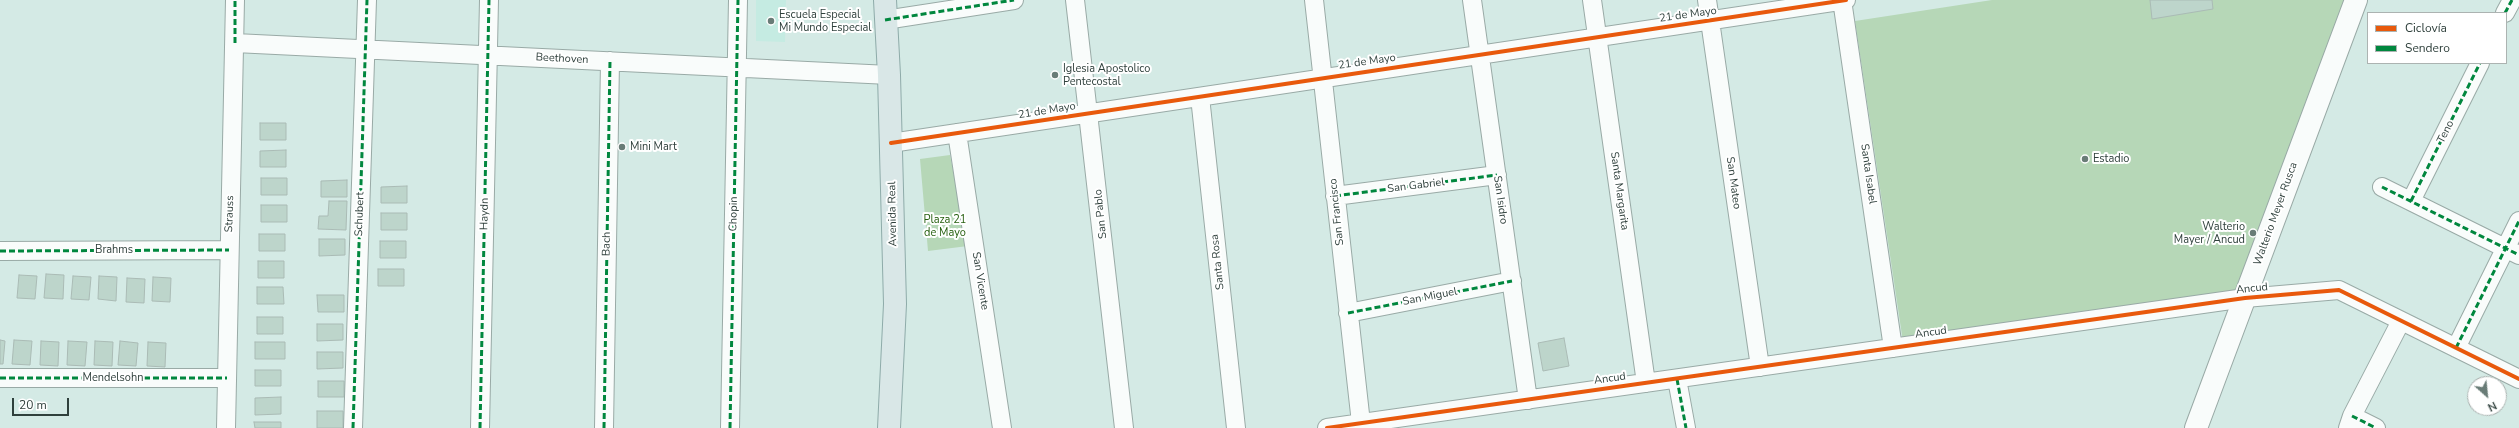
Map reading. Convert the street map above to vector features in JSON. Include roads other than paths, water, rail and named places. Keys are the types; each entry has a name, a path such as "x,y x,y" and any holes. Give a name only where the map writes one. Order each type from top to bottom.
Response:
{"main road":[{"name":"Avenida Real","path":"885,10 889,74 895,304 889,428"}],"street":[{"name":"Strauss","path":"226,428 228,250 235,0"},
{"name":"Schubert","path":"353,428 367,0"},
{"name":"Haydn","path":"480,428 489,0"},
{"name":"Chopin","path":"730,428 738,0"},
{"path":"885,10 1014,0"},
{"name":"San Pablo","path":"1075,0 1090,113 1124,428"},
{"name":"San Francisco","path":"1314,0 1360,424"},
{"name":"San Isidro","path":"1472,0 1528,400"},
{"name":"Santa Margarita","path":"1592,0 1646,383"},
{"name":"San Mateo","path":"1707,0 1760,367"},
{"name":"21 de Mayo","path":"891,143 1843,0"},
{"name":"Santa Isabel","path":"1843,0 1893,348"},
{"name":"Walterio Meyer Rusca","path":"2196,428 2356,0"},
{"path":"2506,12 2512,0"},
{"name":"Beethoven","path":"234,43 889,74"},
{"name":"Bach","path":"604,428 610,61"},
{"name":"Teno","path":"2411,201 2480,64"},
{"name":"Santa Rosa","path":"1200,97 1236,428"},
{"name":"San Vicente","path":"957,133 1002,428"},
{"name":"San Gabriel","path":"1335,196 1497,175"},
{"path":"2382,187 2512,252"},
{"path":"2456,348 2512,252 2519,221"},
{"name":"Brahms","path":"0,251 228,250"},
{"name":"San Miguel","path":"1348,313 1512,281"},
{"name":"Ancud","path":"1328,428 2245,298 2339,290 2519,378"},
{"path":"2376,428 2350,422 2401,321"},
{"name":"Mendelsohn","path":"0,378 227,378"},
{"path":"1677,378 1686,428"}],"place":[{"name":"Escuela Especial Mi Mundo Especial","path":"771,21"},
{"name":"Iglesia Apostolico Pentecostal","path":"1055,75"},
{"name":"Mini Mart","path":"622,147"},
{"name":"Estadio","path":"2085,159"},
{"name":"Walterio Mayer / Ancud","path":"2253,233"}],"park label":[{"name":"Plaza 21 de Mayo","path":"945,226"}]}
